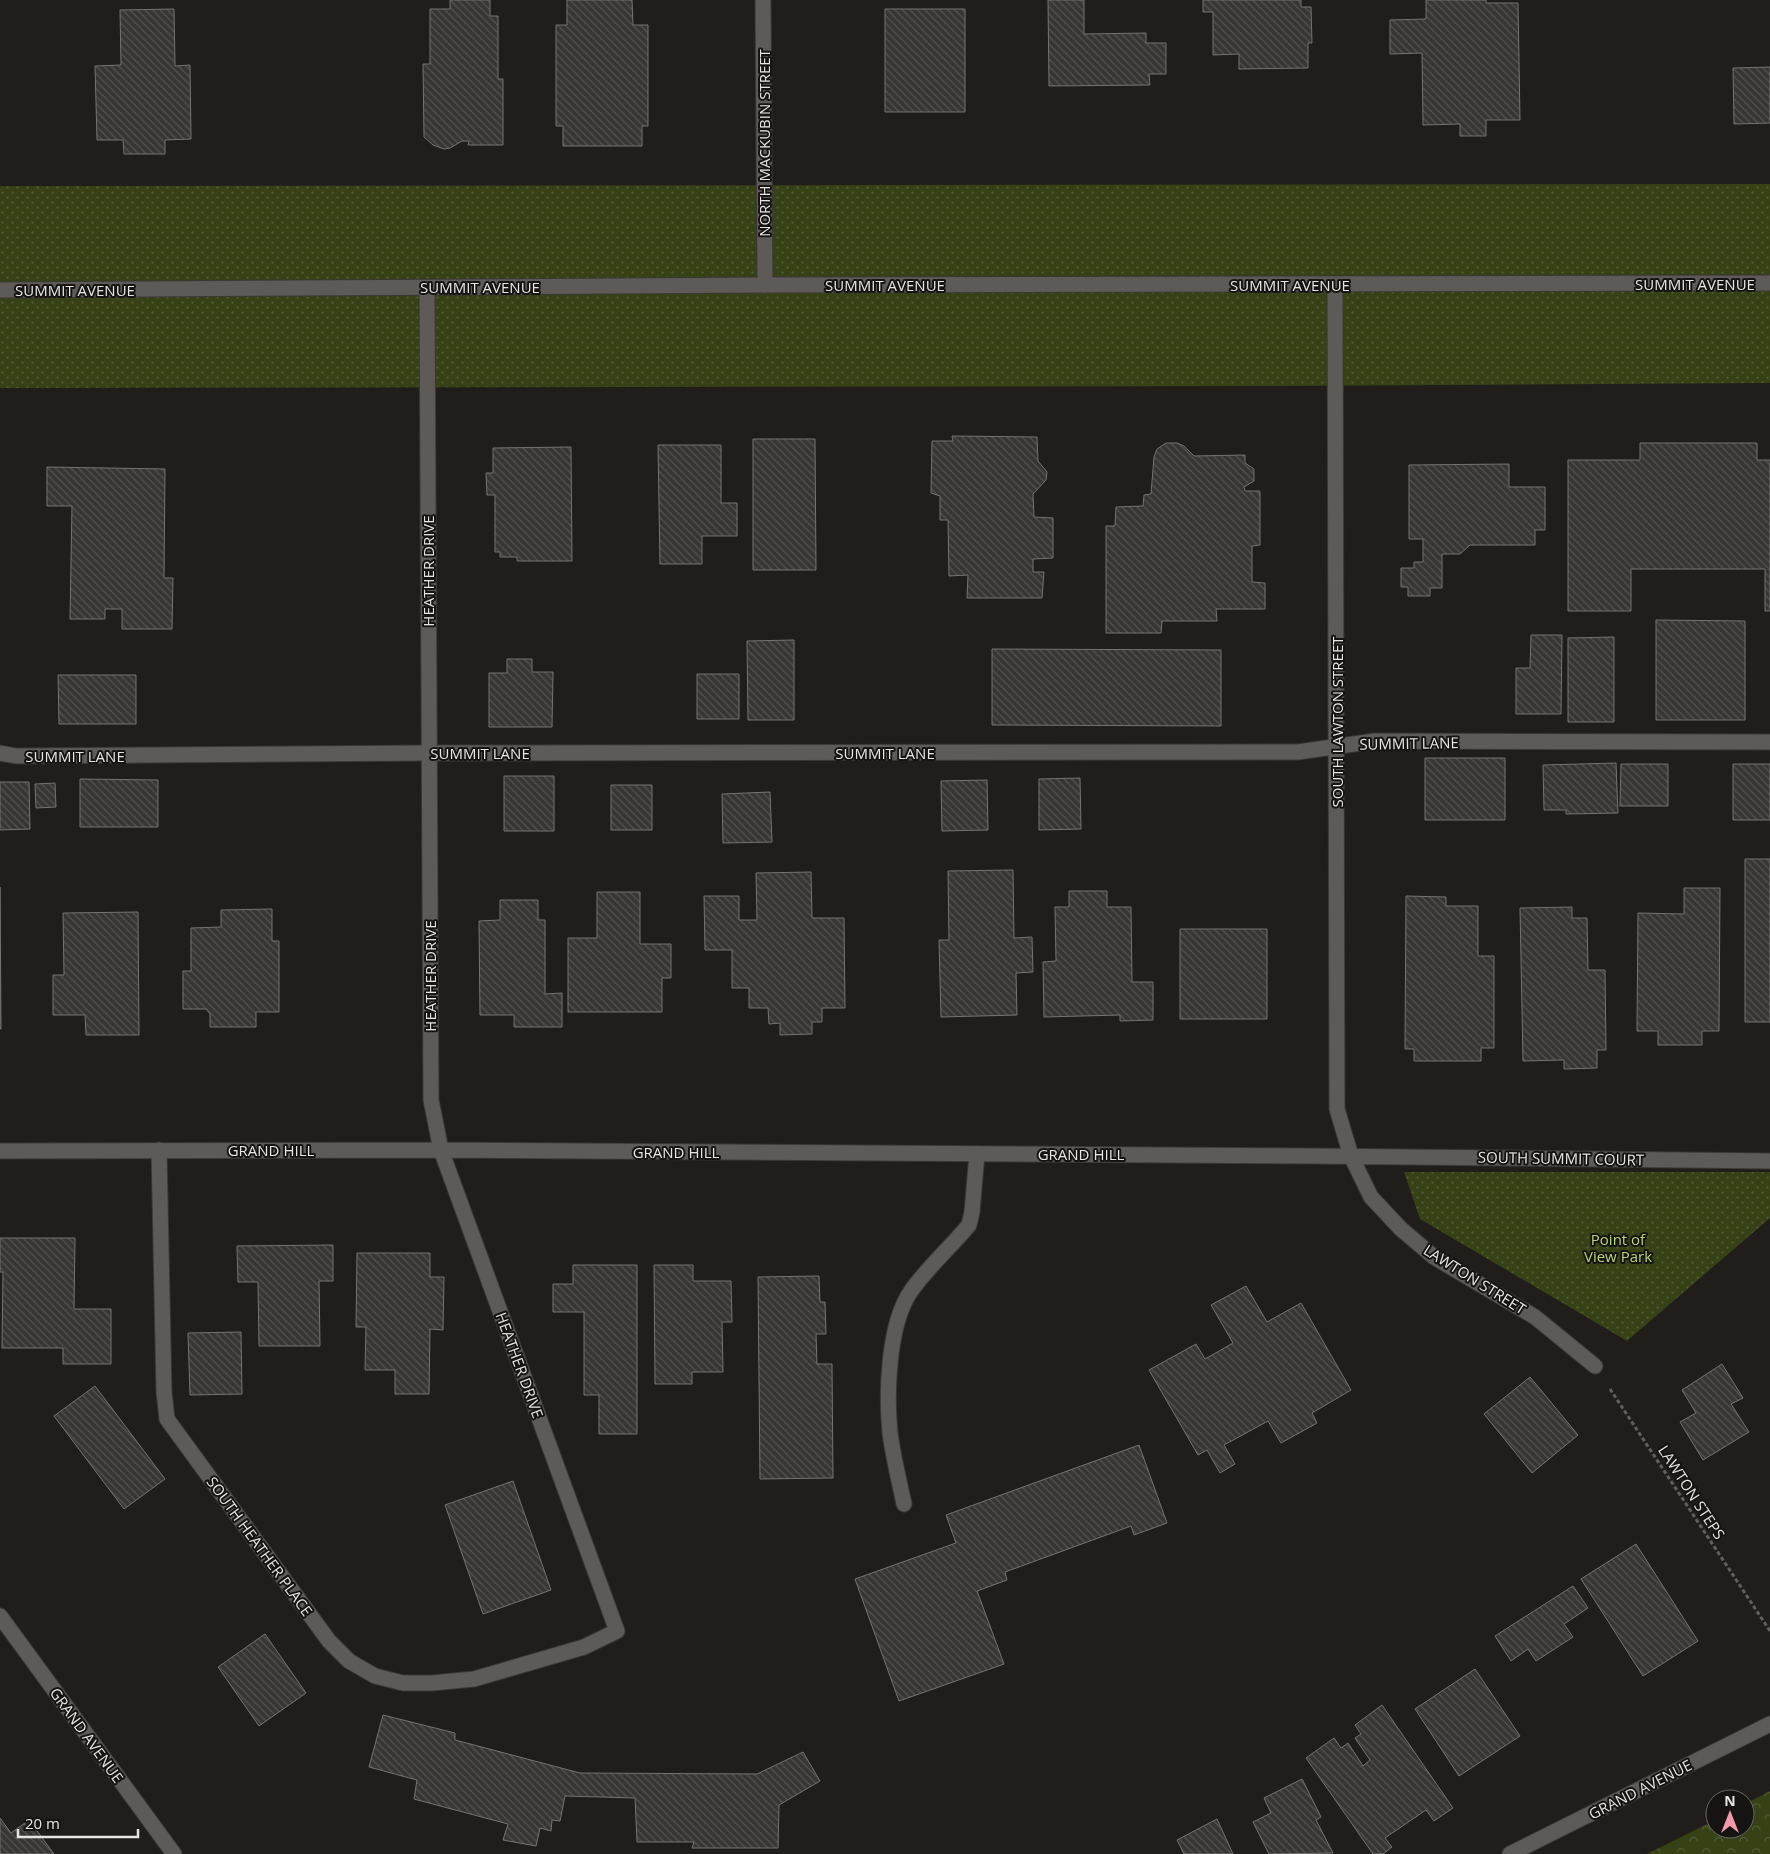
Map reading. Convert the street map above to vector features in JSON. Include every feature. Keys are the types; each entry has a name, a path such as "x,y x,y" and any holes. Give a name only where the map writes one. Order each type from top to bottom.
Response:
{"street":[{"name":"NORTH MACKUBIN STREET","path":"763,0 765,285"},
{"name":"SUMMIT AVENUE","path":"0,290 765,285 1770,284"},
{"name":"SOUTH LAWTON STREET","path":"1335,285 1337,1108 1351,1156"},
{"name":"HEATHER DRIVE","path":"427,288 431,1100 441,1150 617,1631"},
{"name":"SUMMIT LANE","path":"0,753 16,756 428,753 1298,752 1376,741 1770,742"},
{"name":"SOUTH HEATHER PLACE","path":"159,1150 164,1392 167,1419 329,1642 350,1661 375,1676 403,1683 432,1683 474,1679 584,1647 617,1631"},
{"name":"GRAND HILL","path":"0,1151 441,1150 1351,1156"},
{"path":"904,1504 890,1433 889,1401 890,1363 899,1314 910,1292 969,1226 977,1154"},
{"name":"SOUTH SUMMIT COURT","path":"1351,1156 1770,1161"},
{"name":"LAWTON STREET","path":"1351,1156 1371,1197 1401,1229 1434,1257 1534,1316 1595,1366"},
{"name":"GRAND AVENUE","path":"0,1616 174,1854"},
{"name":"GRAND AVENUE","path":"1510,1854 1770,1724"}],"path":[{"name":"LAWTON STEPS","path":"1595,1366 1770,1631"}],"green space":[{"path":"1770,184 1770,383 1284,386 0,388 0,186"},
{"name":"Point of View Park","path":"1404,1172 1770,1172 1770,1218 1627,1341 1420,1219"},
{"path":"1770,1791 1770,1854 1647,1854 1705,1825 1705,1839 1755,1839 1755,1799"}],"building":[{"path":"450,0 490,0 490,16 498,16 498,79 503,79 503,145 468,145 469,141 462,141 450,148 444,149 433,145 424,137 423,64 430,64 430,9 450,9"},
{"path":"567,0 632,0 633,25 648,25 648,126 642,126 642,146 563,146 563,126 556,126 556,25 567,25"},
{"path":"1048,0 1084,0 1084,34 1146,33 1146,43 1166,43 1166,74 1149,74 1150,85 1049,86"},
{"path":"1203,0 1301,0 1301,7 1311,7 1312,43 1308,43 1308,68 1239,69 1239,54 1213,55 1213,12 1203,12"},
{"path":"1426,0 1486,0 1486,3 1518,3 1520,120 1486,120 1486,136 1460,136 1460,124 1423,125 1422,53 1390,54 1390,20 1426,19"},
{"path":"174,9 175,66 190,65 191,139 165,140 165,154 124,154 123,140 97,140 95,66 121,65 120,10"},
{"path":"885,9 965,9 965,112 885,112"},
{"path":"1770,67 1770,123 1734,124 1733,68"},
{"path":"952,436 1037,437 1038,461 1047,472 1046,480 1033,494 1034,517 1053,518 1053,558 1033,559 1033,572 1044,572 1042,598 967,598 968,575 949,576 948,520 940,520 940,496 931,493 932,441 953,441"},
{"path":"753,439 815,439 816,570 753,570"},
{"path":"1166,443 1177,443 1184,446 1194,456 1245,455 1245,463 1254,469 1254,481 1244,487 1245,491 1260,491 1260,545 1252,546 1252,582 1265,583 1265,609 1216,609 1217,621 1162,621 1161,633 1106,633 1106,526 1115,526 1116,507 1143,506 1144,495 1151,494 1154,457 1157,449"},
{"path":"1640,443 1757,443 1757,460 1770,460 1770,611 1765,611 1765,569 1631,569 1631,611 1568,611 1568,460 1640,460"},
{"path":"658,445 721,445 721,503 737,503 737,536 702,536 702,564 660,564"},
{"path":"571,447 572,561 517,561 517,557 500,557 500,552 495,552 495,495 487,495 486,473 493,473 493,448"},
{"path":"1509,464 1509,487 1545,487 1545,530 1535,530 1535,545 1470,545 1460,554 1442,554 1442,588 1430,588 1430,596 1408,596 1408,587 1401,587 1401,568 1414,568 1414,562 1423,562 1423,539 1409,539 1409,465"},
{"path":"47,467 165,469 164,578 173,578 172,629 122,629 122,609 105,609 105,619 70,619 72,506 47,506"},
{"path":"1656,620 1745,621 1745,720 1656,720"},
{"path":"1531,635 1562,635 1561,714 1516,714 1516,668 1530,668"},
{"path":"1614,637 1614,722 1568,722 1568,638"},
{"path":"794,640 794,720 748,720 747,641"},
{"path":"992,649 1221,650 1221,726 992,725"},
{"path":"507,659 532,659 532,672 553,672 552,727 489,727 489,673 507,673"},
{"path":"697,674 739,674 739,719 697,719"},
{"path":"58,675 136,675 136,724 59,724"},
{"path":"1425,758 1505,758 1505,820 1425,820"},
{"path":"1616,763 1618,813 1566,814 1566,810 1544,810 1543,765"},
{"path":"1621,764 1668,764 1668,806 1620,806"},
{"path":"1733,764 1770,764 1770,820 1733,820"},
{"path":"504,776 554,776 554,831 504,831"},
{"path":"1080,778 1081,829 1039,830 1039,779"},
{"path":"80,779 158,780 158,827 80,827"},
{"path":"987,780 988,830 942,831 941,781"},
{"path":"0,782 29,782 30,829 0,830"},
{"path":"55,783 56,807 36,808 35,784"},
{"path":"611,785 652,785 652,830 611,830"},
{"path":"770,792 772,842 723,843 722,794"},
{"path":"1745,859 1770,859 1770,1022 1745,1022"},
{"path":"1013,870 1014,938 1032,937 1033,972 1016,973 1017,1015 941,1017 939,940 949,940 948,871"},
{"path":"811,872 812,918 844,918 845,1008 822,1008 822,1022 812,1022 812,1034 780,1035 780,1023 769,1024 768,1008 749,1008 749,988 732,988 732,950 705,950 704,896 739,896 739,920 757,920 756,873"},
{"path":"0,887 1,1029 0,1029"},
{"path":"1684,888 1720,888 1719,1031 1702,1031 1702,1045 1658,1045 1658,1031 1637,1031 1638,913 1684,914"},
{"path":"1069,891 1107,891 1107,907 1131,907 1132,982 1153,982 1153,1020 1120,1021 1120,1015 1044,1017 1043,962 1056,961 1055,907 1069,907"},
{"path":"597,892 640,892 640,944 671,944 671,978 662,978 662,1012 568,1012 568,938 597,938"},
{"path":"1406,896 1446,897 1446,906 1478,906 1478,956 1494,956 1494,1048 1481,1048 1481,1061 1414,1061 1414,1049 1405,1049"},
{"path":"500,900 538,900 538,920 545,920 545,994 562,993 562,1027 514,1027 514,1015 480,1015 479,921 500,920"},
{"path":"1572,907 1572,918 1587,918 1588,970 1605,970 1606,1050 1597,1050 1597,1068 1564,1069 1564,1060 1523,1061 1520,908"},
{"path":"272,909 272,941 279,941 279,1012 256,1012 256,1027 210,1027 210,1014 206,1009 183,1009 183,971 191,971 191,928 221,927 221,910"},
{"path":"138,912 139,1035 86,1035 85,1015 53,1015 53,975 64,975 63,913"},
{"path":"1180,929 1267,929 1267,1019 1180,1019"},
{"path":"0,1238 75,1238 74,1309 111,1309 111,1364 63,1364 63,1348 2,1348 3,1272 0,1272"},
{"path":"333,1245 333,1281 319,1281 320,1346 259,1346 258,1282 238,1282 237,1246"},
{"path":"357,1253 430,1253 430,1277 444,1277 443,1330 430,1329 429,1394 395,1394 395,1370 365,1370 366,1327 356,1327"},
{"path":"573,1265 637,1265 637,1434 599,1434 599,1395 584,1395 584,1312 553,1312 553,1284 573,1284"},
{"path":"654,1265 693,1265 693,1281 731,1281 732,1322 722,1322 723,1372 692,1372 692,1384 655,1384"},
{"path":"819,1276 820,1302 825,1302 826,1334 816,1334 817,1364 832,1364 833,1478 760,1479 758,1277"},
{"path":"1246,1286 1267,1322 1301,1303 1351,1390 1312,1413 1317,1423 1281,1443 1268,1421 1224,1445 1235,1464 1220,1473 1207,1450 1198,1455 1149,1370 1196,1344 1205,1359 1233,1343 1211,1305"},
{"path":"241,1332 242,1394 190,1395 188,1333"},
{"path":"1722,1364 1743,1398 1731,1404 1749,1432 1703,1460 1680,1422 1696,1413 1682,1390"},
{"path":"1530,1377 1578,1435 1532,1473 1484,1414"},
{"path":"95,1386 165,1479 124,1509 54,1416"},
{"path":"1139,1445 1167,1523 1134,1535 1131,1526 1005,1572 1007,1580 977,1591 1004,1664 899,1701 855,1579 956,1543 946,1515"},
{"path":"513,1481 551,1590 483,1614 445,1505"},
{"path":"1636,1544 1698,1641 1643,1676 1581,1579"},
{"path":"1573,1586 1588,1608 1564,1624 1573,1637 1536,1661 1528,1649 1511,1661 1495,1636"},
{"path":"265,1634 306,1693 259,1726 218,1667"},
{"path":"1475,1669 1520,1736 1459,1776 1415,1709"},
{"path":"1382,1705 1453,1808 1434,1821 1426,1810 1385,1838 1392,1847 1383,1854 1373,1854 1306,1758 1334,1738 1341,1748 1348,1743 1363,1766 1370,1760 1355,1738 1361,1734 1355,1725"},
{"path":"383,1715 455,1733 455,1740 580,1773 757,1774 803,1752 820,1781 779,1805 778,1848 692,1848 694,1842 637,1842 635,1798 565,1796 560,1821 552,1820 551,1831 540,1828 536,1846 503,1840 508,1824 414,1799 417,1780 369,1767"},
{"path":"1302,1779 1321,1817 1316,1820 1333,1853 1269,1854 1253,1822 1271,1813 1264,1798"},
{"path":"0,1818 11,1833 29,1820 54,1854 0,1854"},
{"path":"1217,1819 1233,1854 1184,1854 1177,1840"}]}
